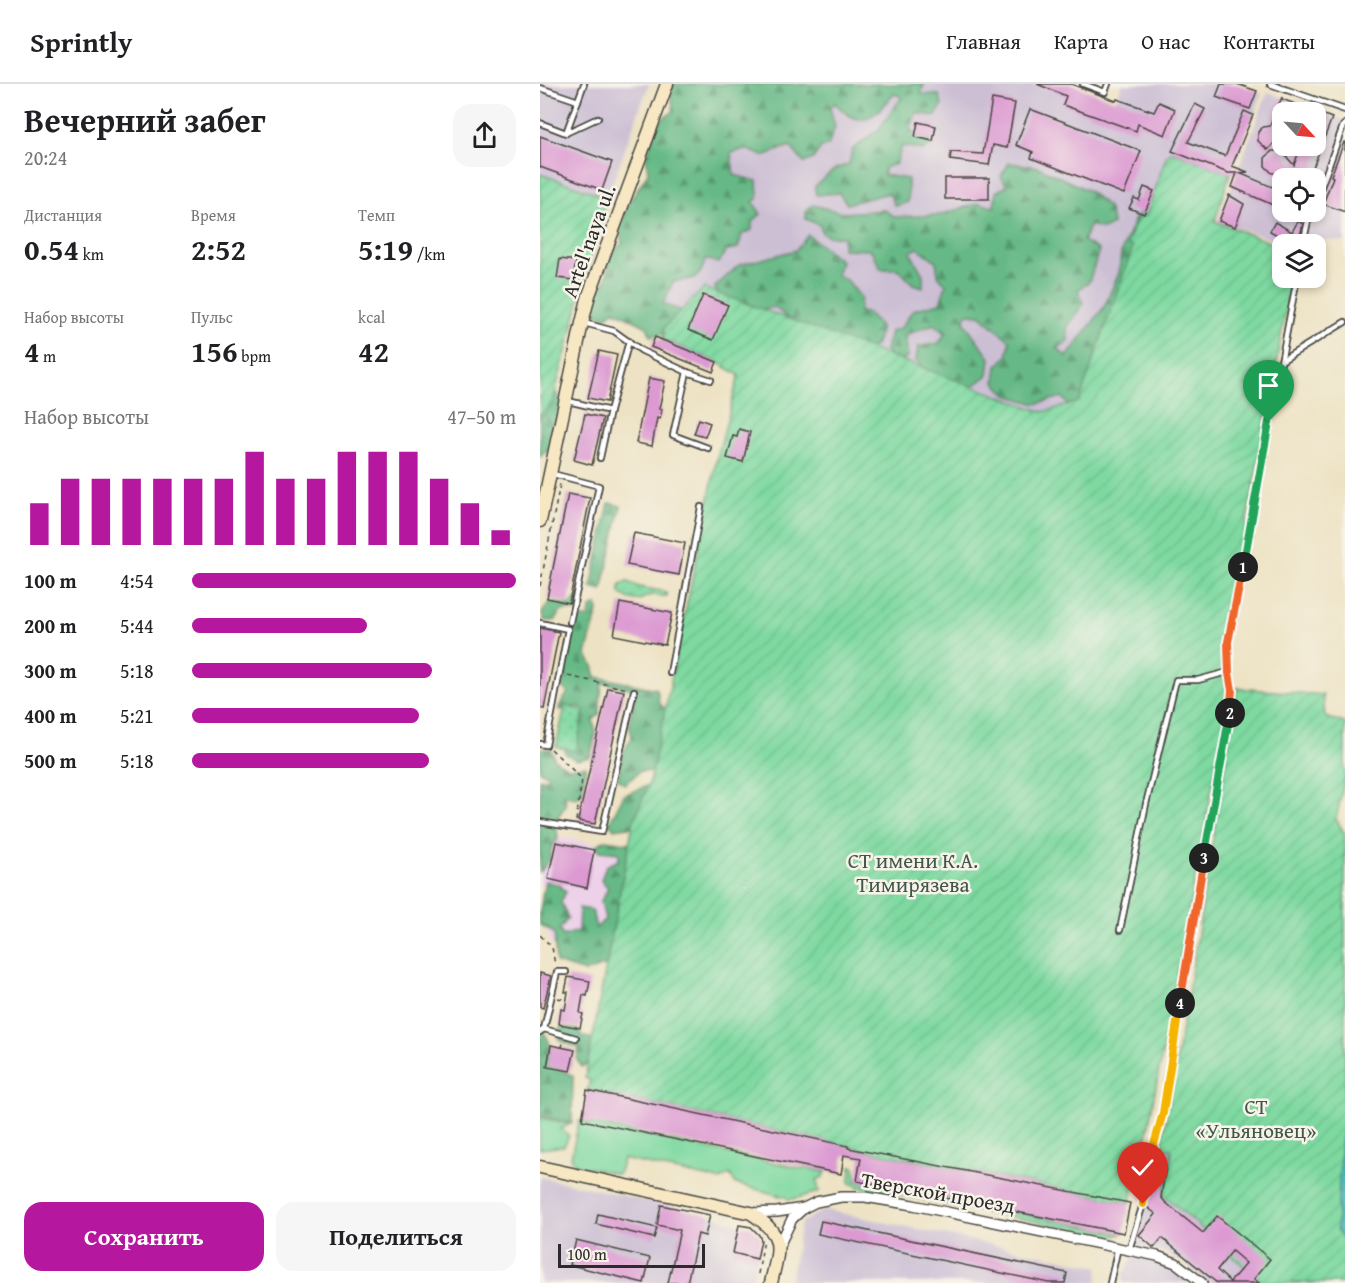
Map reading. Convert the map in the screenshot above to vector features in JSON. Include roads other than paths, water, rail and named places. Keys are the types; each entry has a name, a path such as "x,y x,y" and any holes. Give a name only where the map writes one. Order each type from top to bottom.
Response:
{"street":[{"name":"Artel'naya ul.","path":"540,521 589,296 667,84"},
{"name":"Тверской проезд","path":"540,1167 751,1213 804,1208 816,1202 841,1197 866,1197 912,1205 1157,1256 1176,1263 1202,1283"},
{"path":"771,1283 778,1248 792,1220 804,1208"},
{"path":"751,1213 773,1232 778,1248"}],"lane":[{"path":"566,133 584,84"},
{"path":"1083,84 1105,92 1108,84"},
{"path":"1270,84 1345,110"},
{"path":"540,88 578,101"},
{"path":"540,123 566,133 598,118"},
{"path":"1326,173 1345,124"},
{"path":"1129,1250 1143,1204 1151,1152 1163,1113 1230,710 1232,690 1228,642 1295,288"},
{"path":"1281,361 1345,322"},
{"path":"582,323 614,331 642,351 687,372 711,380"},
{"path":"600,458 629,341"},
{"path":"687,372 673,435 708,448"},
{"path":"566,400 610,411"},
{"path":"550,473 599,486 570,622"},
{"path":"670,673 701,507"},
{"path":"540,623 568,629 543,744"},
{"path":"1120,930 1146,804 1176,680 1198,680 1229,673"},
{"path":"540,822 602,832 634,691"},
{"path":"566,972 557,972 542,1030 576,1038"},
{"path":"1110,1283 1118,1247"}],"water":[{"path":"1345,1130 1345,1243 1337,1229 1341,1138"}],"park label":[{"name":"СТ имени К.А. Тимирязева","path":"913,873"},
{"name":"СТ «Ульяновец»","path":"1256,1119"}]}
